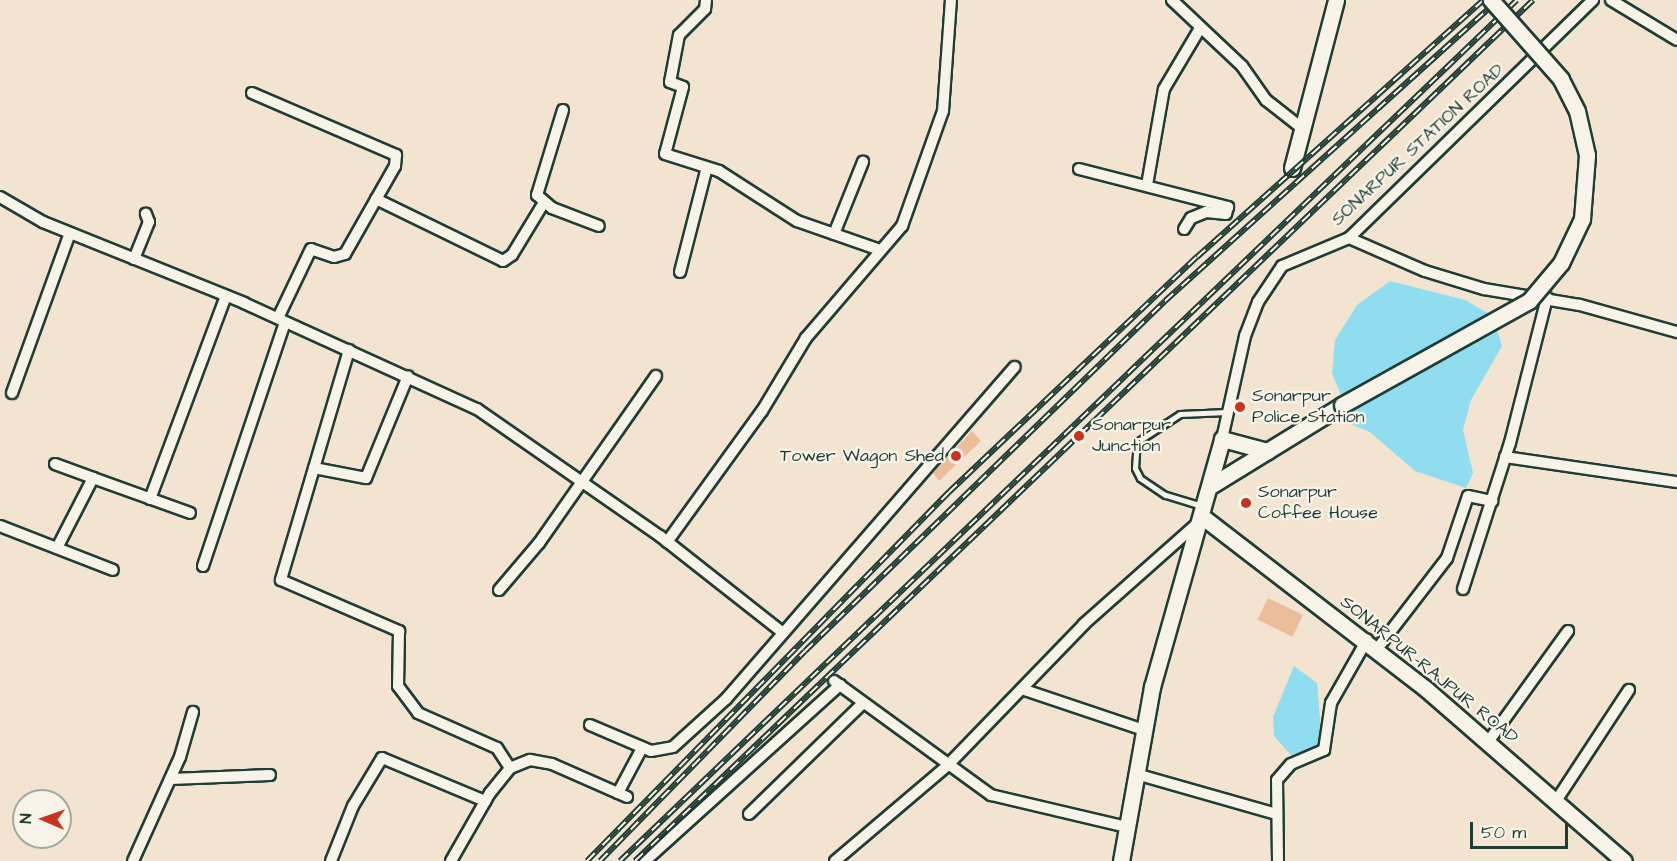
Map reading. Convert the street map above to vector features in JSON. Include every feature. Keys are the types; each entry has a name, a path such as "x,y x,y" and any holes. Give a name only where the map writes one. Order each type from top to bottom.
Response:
{"main road":[{"path":"1292,168 1336,0"},
{"path":"1212,485 1342,405 1510,315 1547,282 1573,241 1587,176 1576,111 1561,80 1491,0"},
{"path":"1121,861 1144,730 1205,513 1222,439 1267,451"},
{"name":"SONARPUR-RAJPUR ROAD","path":"1205,513 1372,644 1624,861"}],"street":[{"path":"706,0 705,9 679,35 670,82 683,87 665,154 736,179 797,221 880,250"},
{"path":"667,542 762,411 806,338 902,226 915,200 943,111 951,0"},
{"name":"SONARPUR STATION ROAD","path":"1222,439 1245,336 1272,280 1290,258 1348,238 1593,0"},
{"path":"1611,0 1677,40"},
{"path":"1177,2 1198,30 1242,66 1284,118 1303,129"},
{"path":"1147,185 1164,89 1198,30"},
{"path":"203,566 281,320 308,253 316,249 334,257 345,254 395,166 396,155 388,149 252,93"},
{"path":"376,199 503,261 512,255 543,204 538,186 563,110"},
{"path":"834,234 862,162"},
{"path":"680,272 707,167"},
{"path":"1079,169 1228,207 1226,214 1206,212 1191,218 1184,229"},
{"path":"0,198 70,233 226,296 408,376 510,428 667,542 782,632"},
{"path":"543,204 598,226"},
{"path":"134,259 149,222 146,214"},
{"path":"12,393 70,233"},
{"path":"1348,238 1435,274 1546,298 1677,332"},
{"path":"150,499 226,296"},
{"path":"1462,589 1505,458 1546,298"},
{"path":"350,350 281,580 399,631 399,686 418,713 497,748 510,768"},
{"path":"590,726 642,748 662,752 674,747 726,699 1015,367"},
{"path":"314,468 366,478 408,376"},
{"path":"500,590 656,376"},
{"path":"1505,458 1677,482"},
{"path":"55,464 190,513"},
{"path":"57,548 93,478"},
{"path":"1278,861 1273,813 1282,771 1324,750 1331,703 1372,644 1447,558 1468,496 1492,501"},
{"path":"835,861 948,765 1022,688 1205,513"},
{"path":"0,526 113,570"},
{"path":"1488,742 1568,631"},
{"path":"645,861 837,683 991,795 1011,802 1126,827"},
{"path":"1022,688 1144,730"},
{"path":"1556,801 1629,690"},
{"path":"749,814 863,703"},
{"path":"133,861 171,778 193,712"},
{"path":"451,861 485,801 510,768 530,760 552,764 623,795 642,748"},
{"path":"331,861 352,806 382,758 485,801"},
{"path":"1136,774 1273,813"},
{"path":"171,778 270,775"}],"lane":[{"path":"1205,513 1165,495 1140,478 1135,468 1137,442 1180,414 1209,408 1228,412"}],"water":[{"path":"1390,281 1465,300 1493,316 1502,346 1471,400 1463,430 1473,473 1466,488 1415,471 1370,432 1353,425 1332,373 1335,340 1357,305"},
{"path":"1294,666 1317,683 1322,745 1291,755 1274,736 1273,717"}],"building":[{"name":"Tower Wagon Shed","path":"972,431 981,441 939,481 933,473"},
{"path":"1268,598 1303,615 1293,637 1257,620"}],"railway":[{"path":"587,861 949,492 1197,257 1483,0"},
{"path":"600,861 805,651 1165,301 1498,0"},
{"path":"620,861 1517,0"},
{"path":"635,861 1533,0"}],"place":[{"name":"Sonarpur Police Station","path":"1240,407"},
{"name":"Sonarpur Junction","path":"1079,436"},
{"name":"Tower Wagon Shed","path":"956,456"},
{"name":"Sonarpur Coffee House","path":"1246,503"}]}
